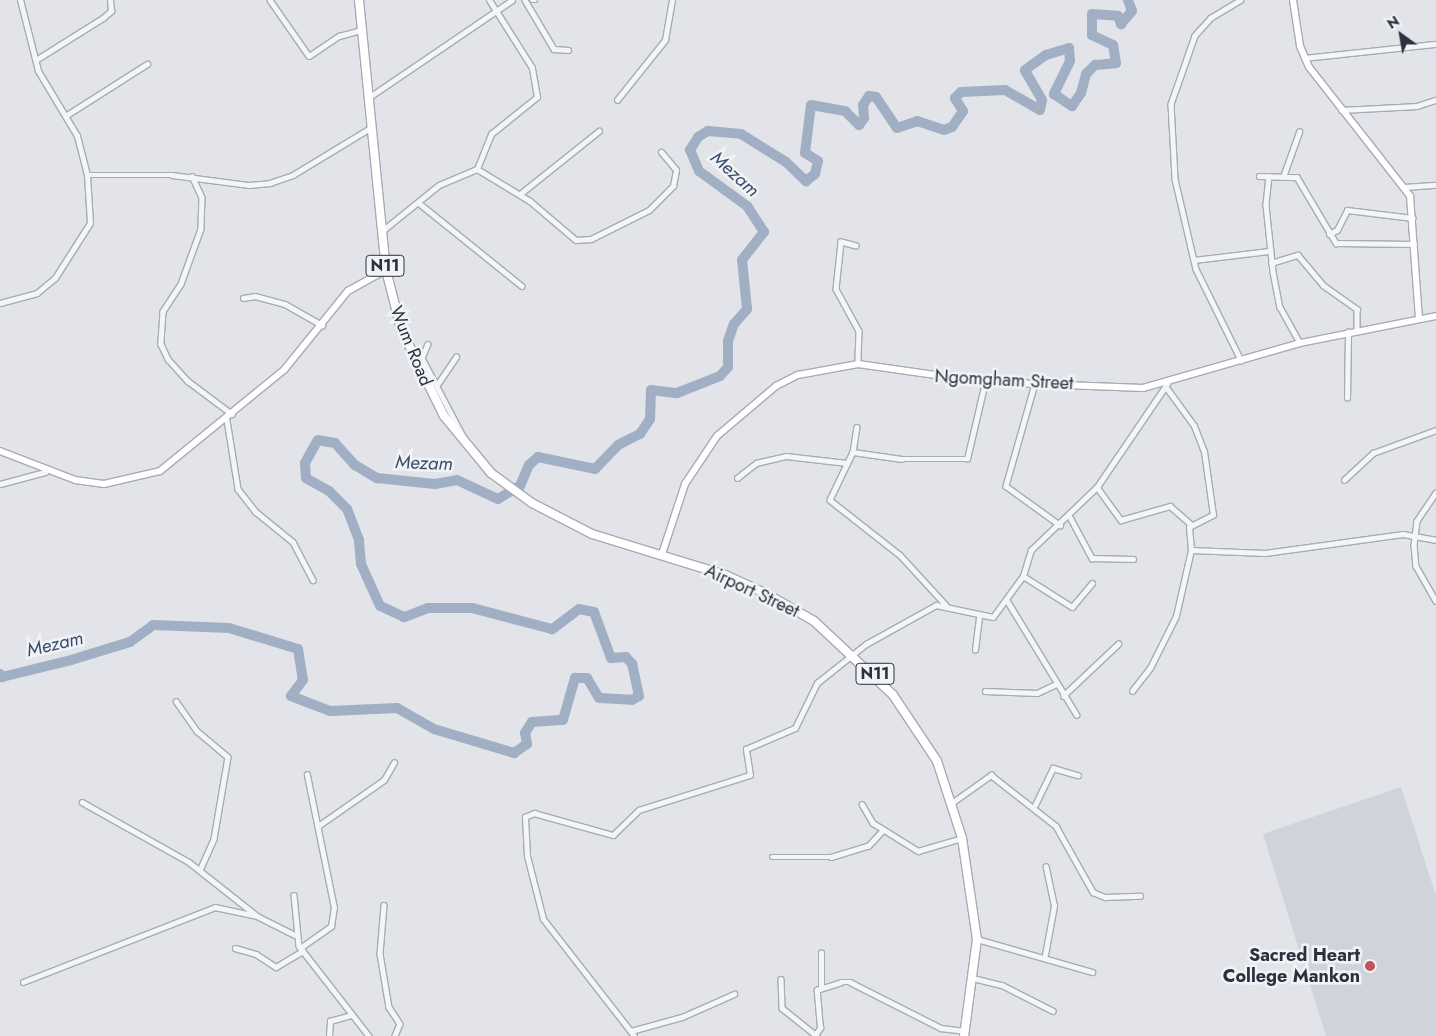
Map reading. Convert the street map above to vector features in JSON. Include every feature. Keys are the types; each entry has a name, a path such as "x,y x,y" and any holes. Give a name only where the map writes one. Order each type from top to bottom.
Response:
{"highway":[{"name":"Wum Road","path":"359,0 386,270 414,362 465,444 516,492 532,503"},
{"name":"Airport Street","path":"532,503 592,534 662,554 765,593 814,621 853,654 893,694 937,761 953,802 962,838 978,939 965,1033"}],"main road":[{"path":"1293,0 1304,58 1340,110 1404,187 1413,218 1418,318"},
{"path":"0,451 45,472 104,484 147,476 184,456 233,415 284,370 348,291 386,270"},
{"name":"Ngomgham Street","path":"662,554 685,484 717,436 776,386 821,368 858,364 985,382 1144,388 1167,386 1241,360 1300,343 1357,330 1436,316"}],"street":[{"path":"0,304 38,293 80,244 90,223 88,175 67,116 38,70 20,0"},
{"path":"36,60 103,18 111,11 110,0"},
{"path":"270,0 309,56 339,36 362,30"},
{"path":"381,232 439,185 477,169 491,134 537,97 532,68 489,0"},
{"path":"368,98 512,0"},
{"path":"525,0 554,49 568,50"},
{"path":"617,100 666,40 672,0"},
{"path":"1241,0 1211,18 1195,36 1172,104 1175,179 1194,260 1241,360"},
{"path":"1304,58 1436,44"},
{"path":"67,116 147,64"},
{"path":"1340,110 1417,106 1436,100"},
{"path":"88,175 192,176 249,185 281,180 372,127"},
{"path":"520,194 599,131"},
{"path":"1284,176 1300,132"},
{"path":"477,169 520,194 576,240 591,239 650,210 674,186 676,170 661,152"},
{"path":"192,176 202,197 201,230 182,284 163,312 161,344 168,360 188,381 233,415"},
{"path":"1260,176 1284,176 1299,180 1336,243 1414,244"},
{"path":"1269,176 1266,205 1271,263 1280,307 1300,343"},
{"path":"1404,187 1436,185"},
{"path":"419,203 522,286"},
{"path":"1329,234 1337,230 1347,210 1413,218"},
{"path":"856,246 841,242 836,289 858,331 858,364"},
{"path":"1194,260 1270,251"},
{"path":"1271,263 1298,256 1323,285 1357,309 1357,330"},
{"path":"243,298 255,296 285,304 322,325"},
{"path":"1347,398 1348,332"},
{"path":"428,344 422,358 464,432 465,444"},
{"path":"437,385 456,357"},
{"path":"853,452 902,459 967,459 985,382"},
{"path":"1035,384 1006,486 1060,525"},
{"path":"634,1036 543,918 527,856 525,816 534,813 590,826 611,836 639,810 750,775 746,749 795,728 817,683 853,654 936,605 946,605 979,617 993,617 1008,602 1023,576 1031,550 1070,516 1097,487 1167,386 1194,426 1209,473 1213,515 1190,524"},
{"path":"227,420 238,489 255,511 293,542 313,580"},
{"path":"857,427 853,452 832,502 900,555 946,605"},
{"path":"1344,480 1373,453 1436,430"},
{"path":"737,478 756,463 786,456 847,463"},
{"path":"0,484 45,472"},
{"path":"1097,487 1122,520 1170,506 1190,524 1190,550 1176,616 1150,668 1132,691"},
{"path":"1436,493 1420,514 1416,535 1416,566 1436,601"},
{"path":"1070,516 1092,558 1133,559"},
{"path":"1190,550 1265,553 1416,535 1436,540"},
{"path":"1023,576 1072,607 1092,583"},
{"path":"1008,602 1063,696 1077,715"},
{"path":"975,650 979,617"},
{"path":"1063,696 1118,644"},
{"path":"985,691 1038,693 1056,684"},
{"path":"176,701 197,731 228,757 214,839 200,870"},
{"path":"318,826 384,780 394,762"},
{"path":"1035,805 1053,768 1078,775"},
{"path":"235,948 256,954 276,967 301,950 333,921 334,895 307,774"},
{"path":"953,802 988,775 1035,805 1068,842 1079,873 1093,892 1105,897 1140,896"},
{"path":"82,802 200,870 257,916"},
{"path":"862,804 869,819 883,830 921,852 962,838"},
{"path":"772,857 831,857 868,846 883,830"},
{"path":"1045,955 1054,906 1046,867"},
{"path":"294,895 295,935 301,950 369,1036"},
{"path":"384,905 380,954 389,1006 400,1024 395,1036"},
{"path":"23,982 207,909 224,906 257,916 295,935"},
{"path":"978,939 1045,955 1092,972"},
{"path":"781,979 782,1008 816,1035 820,1028 815,995 821,987 821,953"},
{"path":"973,978 1002,985 1053,1010"},
{"path":"821,987 850,982 941,1028 965,1033"},
{"path":"632,1031 682,1017 734,994"},
{"path":"329,1036 330,1021 351,1015"}],"shaded area":[{"name":"Sacred Heart College Mankon","path":"1401,787 1436,896 1436,1036 1326,1036 1263,834"}],"waterway":[{"name":"Mezam","path":"0,674 2,677 71,660 130,642 153,625 229,628 298,649 303,680 291,696 330,711 397,708 434,729 514,753 527,744 525,733 532,722 563,720 575,678 587,678 599,698 632,700 639,696 632,664 626,657 611,658 594,612 579,609 552,629 472,608 428,608 404,617 380,606 361,564 359,540 347,509 329,491 306,478 305,463 318,440 335,443 355,465 377,478 435,484 457,480 498,499 520,486 529,465 538,457 595,469 618,445 640,434 650,419 651,390 677,393 720,376 728,367 728,341 734,324 747,309 742,260 764,232 747,206 699,171 690,150 698,137 708,131 741,134 786,162 806,181 815,174 818,161 805,153 811,105 845,111 859,125 864,118 863,105 869,96 876,97 897,128 917,121 944,130 952,127 963,111 955,98 961,92 1005,90 1040,110 1042,100 1025,70 1046,55 1069,48 1070,61 1054,94 1072,106 1081,93 1086,74 1095,65 1116,63 1113,45 1092,35 1092,14 1118,16 1121,24 1132,11 1128,0"}],"place":[{"name":"Sacred Heart College Mankon","path":"1370,966"}]}
